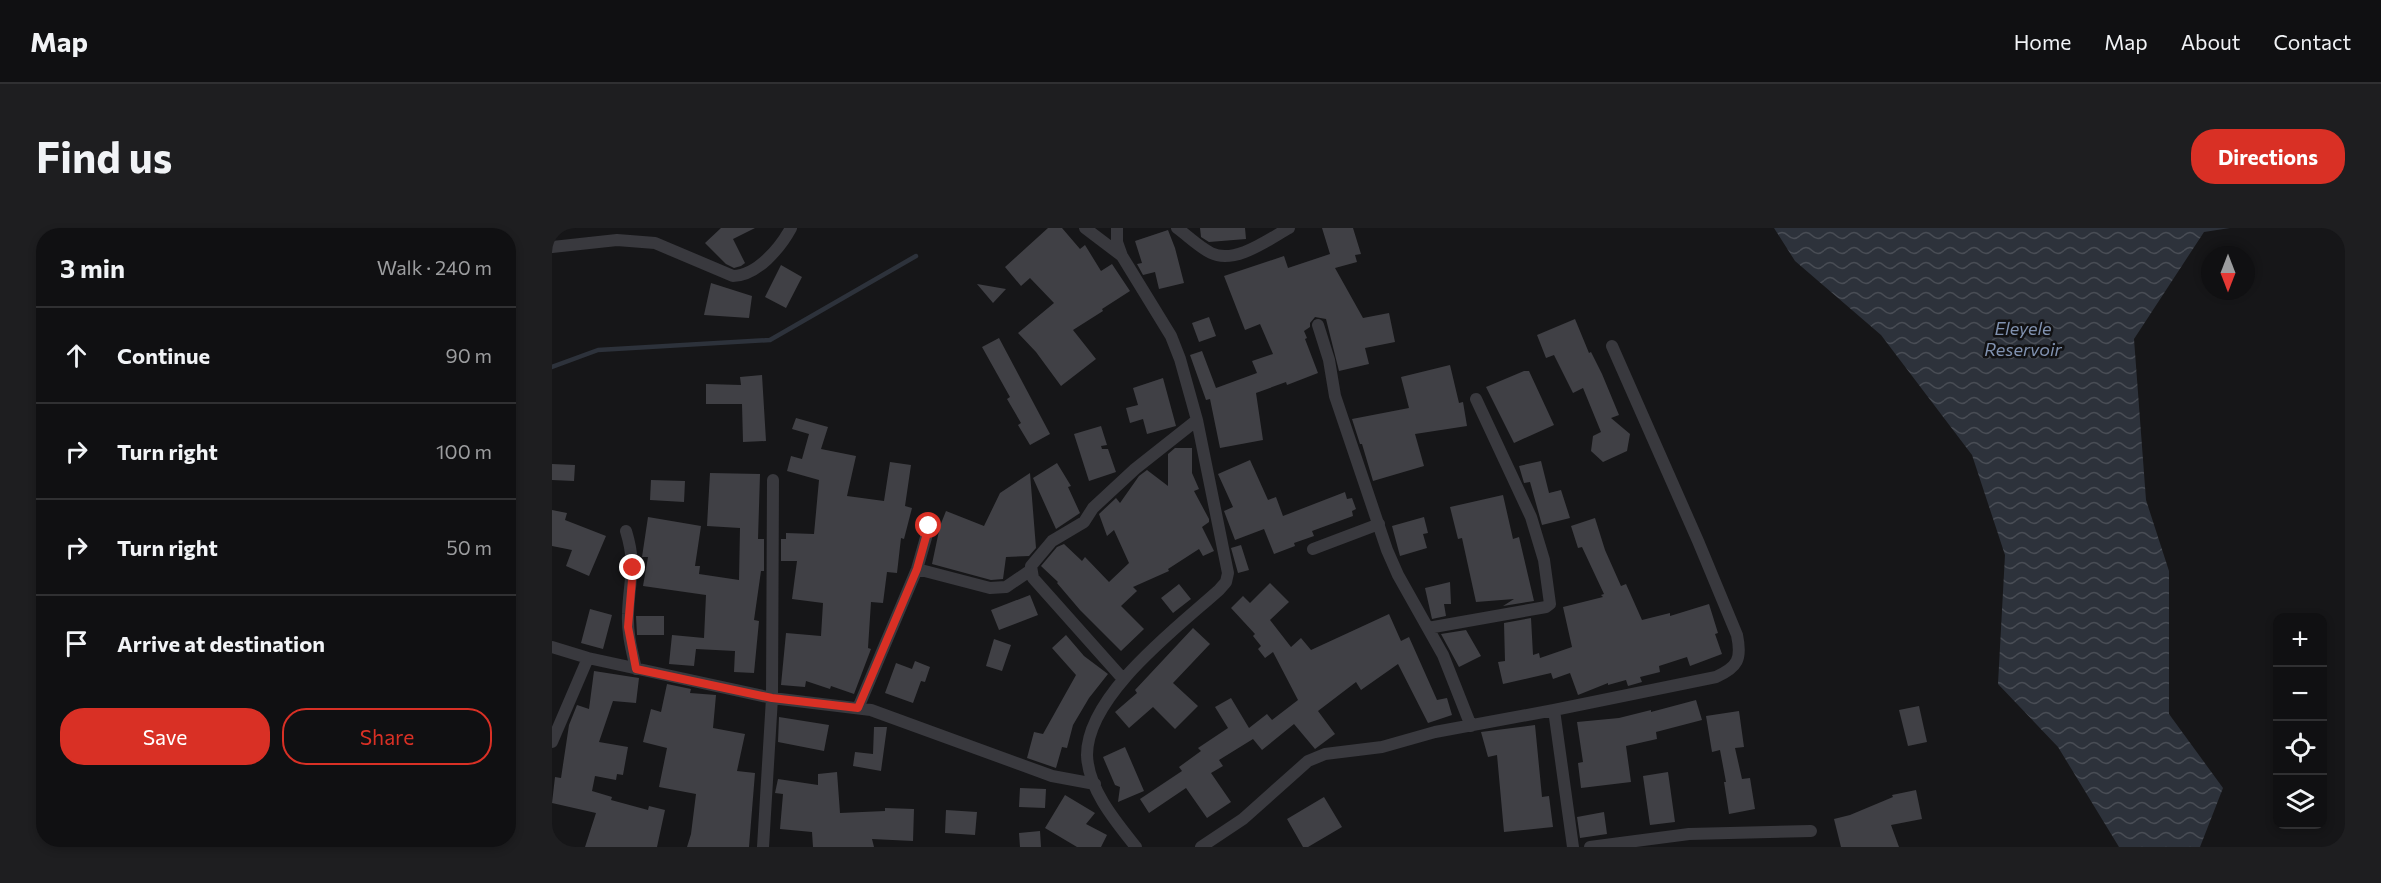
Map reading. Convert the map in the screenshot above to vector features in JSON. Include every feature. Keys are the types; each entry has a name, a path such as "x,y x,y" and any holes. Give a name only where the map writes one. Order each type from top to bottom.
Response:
{"street":[{"path":"552,247 617,240 655,243 732,276 742,276 748,274 769,256 791,228"},
{"path":"1085,228 1122,256"},
{"path":"1117,228 1117,242 1122,256 1171,336 1180,358 1197,420 1228,573 1226,582 1123,679 1101,711 1090,733 1087,755 1095,784 1118,825 1136,847"},
{"path":"1177,228 1212,254 1224,256 1239,254 1289,228"},
{"path":"1318,325 1329,360 1335,396 1387,550 1398,575 1454,678 1471,726"},
{"path":"1201,847 1243,819 1308,761 1325,754 1382,747 1435,732 1716,677 1729,671 1737,662 1740,650 1737,635 1612,346"},
{"path":"1428,628 1546,608 1550,604 1544,560 1532,517 1476,399"},
{"path":"917,569 990,588 1006,587 1031,570 1052,542 1084,522 1093,508 1197,420"},
{"path":"763,847 772,698 773,480"},
{"path":"1313,549 1379,524"},
{"path":"858,708 917,569 929,526"},
{"path":"626,531 632,551 633,568 628,627 636,669"},
{"path":"1031,570 1033,578 1123,679"},
{"path":"552,647 588,658 772,698 858,708 894,717 1052,776 1095,784"},
{"path":"552,742 588,658"},
{"path":"1554,710 1573,847"},
{"path":"1590,847 1689,834 1811,831"}],"water":[{"name":"Eleyele Reservoir","path":"1774,228 2230,228 2204,232 2134,339 2146,500 2169,571 2169,714 2223,788 2200,847 2119,847 2058,747 1998,684 2005,555 1972,455 1881,335 1795,261"}],"building":[{"path":"721,228 755,228 733,239 745,263 741,266 734,268 726,264 705,243"},
{"path":"1048,228 1062,228 1080,249 1085,245 1101,271 1112,264 1130,291 1073,330 1096,359 1061,386 1036,352 1018,333 1054,303 1030,278 1021,286 1005,267"},
{"path":"1200,228 1245,228 1246,239 1209,242 1201,237"},
{"path":"1322,228 1353,228 1361,254 1355,255 1357,262 1335,268 1363,318 1389,313 1395,342 1365,348 1369,364 1339,371 1326,319 1315,317 1310,327 1304,331 1318,373 1287,385 1286,382 1256,393 1263,440 1220,448 1210,399 1206,400 1190,355 1202,351 1216,388 1257,373 1252,361 1273,354 1260,324 1245,330 1224,276 1284,256 1288,268 1330,254"},
{"path":"1168,230 1184,283 1159,289 1155,272 1143,275 1137,264 1142,263 1135,241"},
{"path":"781,265 802,277 786,308 765,297"},
{"path":"711,283 752,296 749,318 704,315"},
{"path":"977,284 1006,289 993,303"},
{"path":"1209,317 1216,336 1199,342 1192,323"},
{"path":"1575,319 1619,415 1611,418 1630,434 1627,451 1603,462 1591,451 1593,436 1601,432 1583,388 1573,393 1554,355 1546,358 1537,335"},
{"path":"999,338 1050,434 1030,445 1007,399 1010,397 982,347"},
{"path":"1450,365 1459,403 1463,402 1467,426 1415,434 1424,466 1373,481 1352,419 1409,408 1401,377"},
{"path":"1529,371 1554,425 1514,443 1486,387"},
{"path":"762,375 766,441 743,442 742,404 706,404 706,384 741,385 740,377"},
{"path":"1163,378 1176,426 1147,434 1143,419 1130,423 1126,408 1138,405 1133,388"},
{"path":"796,418 828,427 821,449 856,456 847,496 884,501 890,462 911,465 905,506 912,508 904,539 901,538 897,573 887,572 883,603 871,602 868,648 871,649 854,694 806,681 805,687 781,685 786,633 821,636 823,603 792,599 797,561 781,561 781,539 786,539 786,533 814,534 819,480 787,471 791,456 802,459 809,434 792,429"},
{"path":"1101,426 1107,445 1101,446 1102,449 1108,449 1116,472 1089,481 1074,434"},
{"path":"1175,448 1192,448 1192,473 1199,489 1194,491 1209,519 1209,522 1202,527 1214,551 1203,556 1199,549 1168,569 1169,571 1133,587 1137,591 1121,606 1144,629 1121,651 1041,566 1057,547 1064,544 1082,561 1085,557 1109,582 1129,563 1114,530 1107,536 1099,514 1116,498 1120,503 1139,476 1147,470 1168,486 1168,454"},
{"path":"1250,460 1268,500 1276,497 1283,516 1345,492 1347,499 1352,498 1356,509 1352,511 1353,516 1312,531 1314,536 1294,543 1295,546 1274,554 1264,529 1235,540 1224,511 1233,507 1218,474"},
{"path":"1541,461 1549,493 1561,490 1570,518 1542,525 1530,482 1524,483 1519,466"},
{"path":"1057,463 1071,486 1068,487 1080,513 1056,529 1033,478"},
{"path":"552,464 575,465 574,481 552,480"},
{"path":"710,473 760,474 758,539 764,539 764,571 761,571 754,620 759,621 754,673 734,672 735,651 696,649 694,666 669,664 672,635 704,638 706,595 643,586 648,557 642,557 648,517 701,526 695,566 700,566 699,574 739,580 740,528 707,526"},
{"path":"1030,473 1036,548 1029,556 1006,557 1003,579 991,580 932,564 940,526 946,511 984,526 1000,493"},
{"path":"651,480 685,481 684,502 650,500"},
{"path":"1503,495 1513,539 1519,537 1534,601 1503,606 1514,599 1476,602 1462,538 1458,539 1450,507"},
{"path":"552,510 567,513 565,520 606,536 589,576 566,566 572,550 552,546"},
{"path":"1424,517 1428,533 1423,534 1427,548 1400,556 1392,526"},
{"path":"1595,518 1605,550 1621,586 1626,584 1642,620 1670,613 1670,616 1709,604 1722,654 1690,666 1687,657 1659,666 1660,672 1640,677 1642,682 1628,686 1626,680 1608,685 1608,683 1578,695 1570,673 1553,679 1551,673 1503,684 1498,662 1505,661 1504,623 1531,618 1533,655 1539,653 1540,658 1572,647 1563,607 1603,597 1601,595 1604,594 1582,547 1578,548 1571,526"},
{"path":"1241,545 1249,570 1238,573 1231,548"},
{"path":"1450,582 1451,604 1444,604 1446,616 1432,619 1425,588"},
{"path":"1270,583 1289,602 1270,620 1291,647 1301,638 1311,650 1389,614 1401,641 1409,637 1437,700 1447,698 1452,715 1428,723 1398,664 1361,690 1356,682 1318,711 1335,734 1315,749 1294,724 1262,750 1253,739 1219,760 1223,766 1211,773 1231,802 1207,818 1186,788 1149,813 1140,799 1182,771 1179,767 1201,751 1198,748 1228,728 1215,707 1231,698 1249,728 1267,714 1272,720 1298,700 1273,652 1265,658 1258,649 1261,646 1253,636 1255,634 1231,608 1243,596 1250,603"},
{"path":"1179,584 1191,599 1173,613 1161,598"},
{"path":"1030,595 1038,615 999,630 991,610"},
{"path":"590,609 612,615 603,649 581,643"},
{"path":"636,616 664,616 664,635 637,635"},
{"path":"1193,628 1210,644 1173,683 1198,706 1175,729 1153,707 1129,728 1115,712 1137,693 1135,690"},
{"path":"1466,630 1481,656 1459,667 1441,634"},
{"path":"1066,635 1084,656 1108,674 1089,698 1073,725 1067,748 1062,747 1056,768 1027,758 1034,732 1043,734 1076,675 1052,648"},
{"path":"994,639 1011,645 1002,671 986,666"},
{"path":"915,661 930,667 925,682 921,681 913,703 885,693 896,663 912,669"},
{"path":"594,671 639,678 636,703 613,701 599,742 628,747 623,775 617,774 616,780 595,776 592,791 612,797 611,800 648,810 649,806 665,810 657,847 585,847 596,813 552,803 555,777 561,778 569,725 577,705 589,709"},
{"path":"667,684 691,689 690,693 716,695 713,728 745,734 737,771 755,773 749,847 687,847 696,794 659,787 667,748 643,742 651,709 661,712"},
{"path":"1696,700 1702,720 1656,732 1657,739 1626,746 1631,782 1581,788 1578,763 1583,762 1577,722 1619,718"},
{"path":"1919,706 1927,742 1908,746 1899,710"},
{"path":"1739,711 1744,747 1735,748 1742,779 1750,778 1755,809 1729,814 1720,750 1712,752 1706,716"},
{"path":"779,717 829,725 824,751 778,742"},
{"path":"1535,725 1542,797 1549,796 1553,827 1504,832 1497,755 1488,757 1481,732"},
{"path":"874,727 887,727 881,771 853,766 855,752 873,754"},
{"path":"1125,747 1144,791 1118,802 1120,787 1115,785 1103,757"},
{"path":"837,772 840,813 885,811 885,808 914,809 913,841 872,839 874,847 813,847 812,832 780,829 783,794 775,793 778,779 818,785 818,774"},
{"path":"1668,772 1675,822 1650,825 1643,776"},
{"path":"1020,788 1046,789 1045,808 1019,807"},
{"path":"1916,790 1922,819 1891,825 1899,847 1841,847 1834,819 1850,815 1893,797 1892,795"},
{"path":"1065,795 1095,813 1086,824 1107,835 1101,847 1077,847 1045,828"},
{"path":"1324,797 1342,827 1308,847 1303,847 1287,819"},
{"path":"946,810 977,812 975,835 945,833"},
{"path":"1604,812 1607,834 1580,838 1577,817"},
{"path":"1040,831 1041,847 1020,847 1019,833"}],"waterway":[{"path":"552,367 598,350 770,340 916,256"}],"route":[{"path":"633,568 628,627 636,669 772,698 858,708 917,569 929,526"}]}
